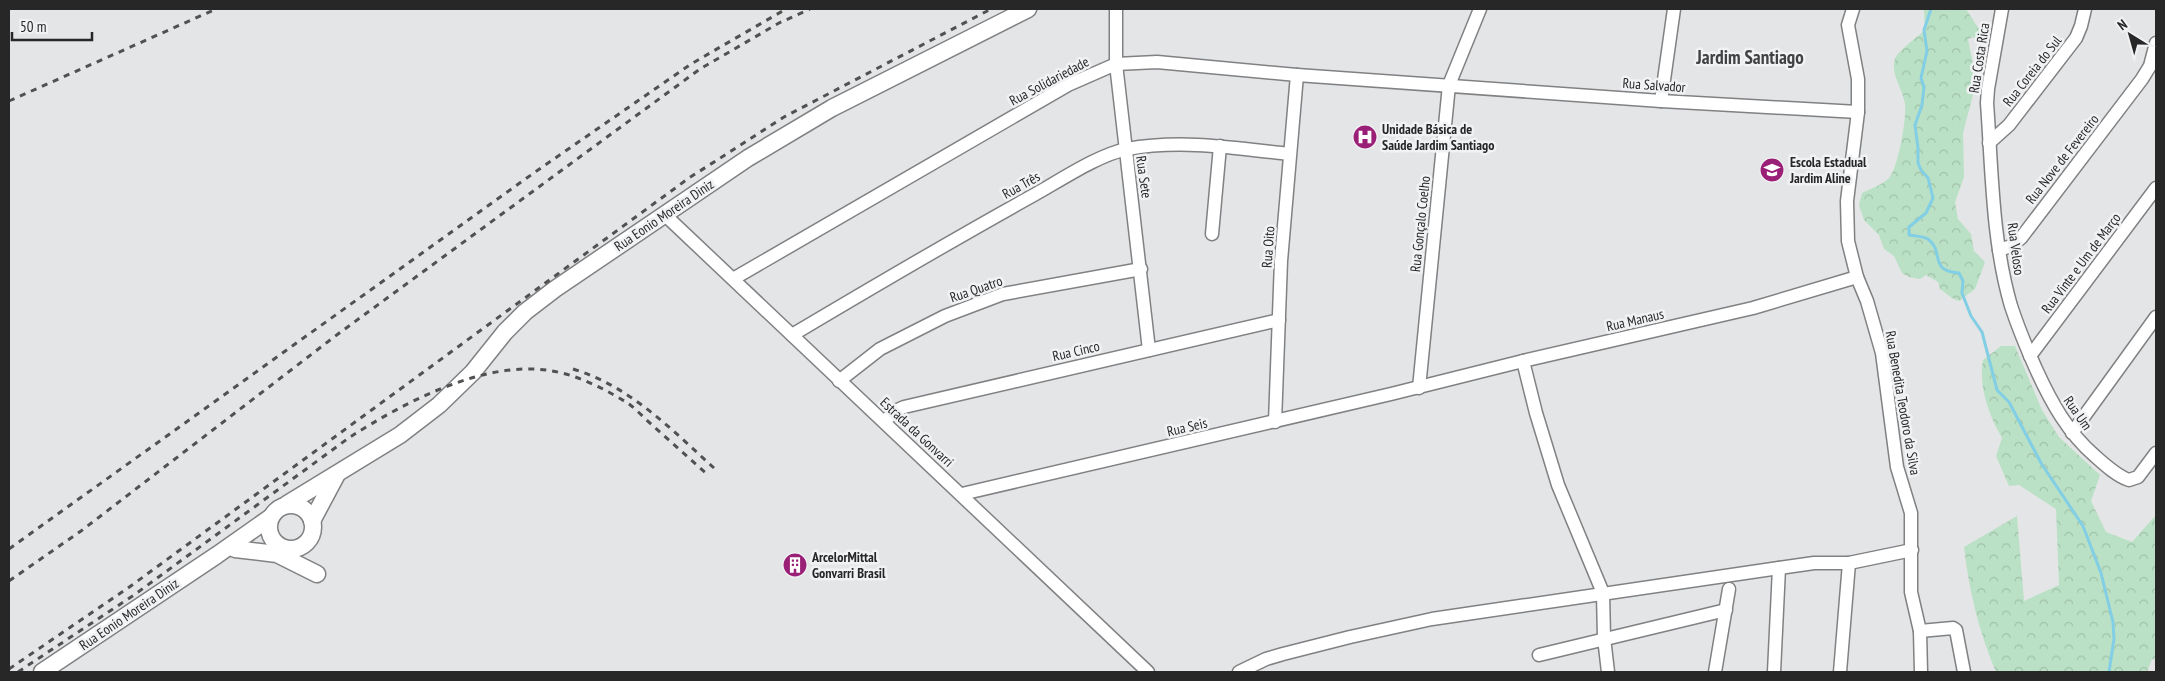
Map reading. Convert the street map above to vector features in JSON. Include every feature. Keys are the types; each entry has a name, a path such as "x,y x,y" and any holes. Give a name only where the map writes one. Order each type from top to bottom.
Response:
{"main road":[{"name":"Rua Eonio Moreira Diniz","path":"287,504 400,435 439,405 473,372 505,332 525,312 555,289 748,158 832,108 1028,9"},
{"name":"Rua Eonio Moreira Diniz","path":"312,520 338,474"},
{"path":"287,504 298,505 307,511 312,520 313,529 310,538 304,544 296,548 287,549 278,545 271,538 268,527 271,516 278,508 287,504"},
{"name":"Rua Eonio Moreira Diniz","path":"42,672 217,555 271,516"},
{"name":"Rua Eonio Moreira Diniz","path":"217,555 252,542 278,545"},
{"path":"235,549 277,554 317,574"}],"street":[{"name":"Rua Sete","path":"1116,9 1116,64 1149,350"},
{"name":"Rua Gonçalo Coelho","path":"1419,388 1449,85 1480,9"},
{"path":"1661,101 1674,9"},
{"name":"Rua Benedita Teodoro da Silva","path":"1853,9 1848,25 1858,79 1858,112 1847,201 1848,241 1857,277 1867,301 1882,352 1897,467 1911,513 1911,592 1920,631 1921,672"},
{"name":"Rua Costa Rica","path":"1989,143 1988,89 2002,9"},
{"name":"Rua Coreia do Sul","path":"1989,143 2009,125 2076,38 2082,26 2085,9"},
{"name":"Rua Nove de Fevereiro","path":"1999,250 2011,246 2021,238 2142,79 2150,66 2156,43"},
{"name":"Rua Solidariedade","path":"733,279 1068,85 1116,64 1156,62 1297,75 1449,85"},
{"name":"Rua Oito","path":"1275,422 1289,154 1297,75"},
{"name":"Rua Salvador","path":"1449,85 1661,101 1858,112"},
{"name":"Rua Veloso","path":"1989,143 1999,250 2011,306 2030,356"},
{"name":"Rua Três","path":"792,335 976,227 1093,163 1125,150 1169,144 1220,146 1289,154"},
{"path":"1212,234 1220,146"},
{"name":"Rua Vinte e Um de Março","path":"2030,356 2156,188"},
{"name":"Estrada da Gonvarri","path":"664,215 839,381 885,421 1148,672"},
{"name":"Rua Quatro","path":"839,381 880,349 944,316 995,298 1101,275 1141,269"},
{"name":"Rua Manaus","path":"1419,388 1523,361 1754,308 1857,277"},
{"path":"2072,433 2156,317"},
{"name":"Rua Cinco","path":"885,421 895,411 904,407 1279,320"},
{"name":"Rua Um","path":"2030,356 2054,406 2072,433 2089,451 2118,474 2130,480 2138,477 2156,454"},
{"path":"1523,361 1536,414 1558,485 1603,593 1604,638 1608,672"},
{"name":"Rua Seis","path":"962,494 1419,388"},
{"path":"1239,672 1283,654 1407,623 1814,563 1848,563 1912,550"},
{"path":"1840,672 1848,563"},
{"path":"1774,672 1779,568"},
{"path":"1715,672 1729,589"},
{"path":"1539,655 1726,610"},
{"path":"1920,631 1953,628 1956,630 1964,672"}],"green space":[{"path":"1924,9 1966,9 1982,34 1984,41 1980,44 1973,37 1968,39 1973,65 1974,91 1963,133 1964,177 1955,202 1958,219 1971,234 1974,251 1985,262 1975,289 1959,301 1940,289 1938,282 1926,275 1920,279 1909,277 1902,273 1894,256 1884,249 1879,235 1864,220 1859,205 1862,193 1889,178 1896,164 1905,120 1905,104 1895,76 1895,59 1908,44 1925,30"},
{"path":"2001,346 2015,346 2042,410 2059,437 2100,475 2091,501 2106,532 2132,542 2156,515 2156,660 2152,659 2147,672 1996,672 1976,611 1964,547 2017,516 2024,601 2059,585 2056,509 2019,485 2009,486 1996,456 2002,438 1993,420 1983,390 1982,370 1983,360"}],"waterway":[{"path":"1931,9 1924,30 1927,51 1921,78 1924,87 1922,105 1915,125 1918,163 1928,178 1933,198 1926,213 1909,227 1909,235 1928,239 1933,244 1943,269 1959,273 1963,281 1962,293 1971,316 1982,332 1997,390 2009,402 2041,463 2083,526 2101,573 2113,622 2114,639 2109,672"}],"railway":[{"path":"9,101 216,9"},
{"path":"9,549 538,170 691,64 786,9"},
{"path":"9,581 81,531 338,334 700,69 779,23 810,9"},
{"path":"9,669 128,588 689,178 784,117 991,9"},
{"path":"18,672 134,595 350,437 395,410 447,386 474,377 500,371 527,369 552,371 602,388 629,404 708,475"},
{"path":"573,369 613,386 632,398 666,424 714,468"}],"place":[{"name":"Unidade Básica de Saúde Jardim Santiago","path":"1365,137"},
{"name":"Escola Estadual Jardim Aline","path":"1772,170"},
{"name":"ArcelorMittal Gonvarri Brasil","path":"795,565"}],"district":[{"name":"Jardim Santiago","path":"1750,57"}]}
